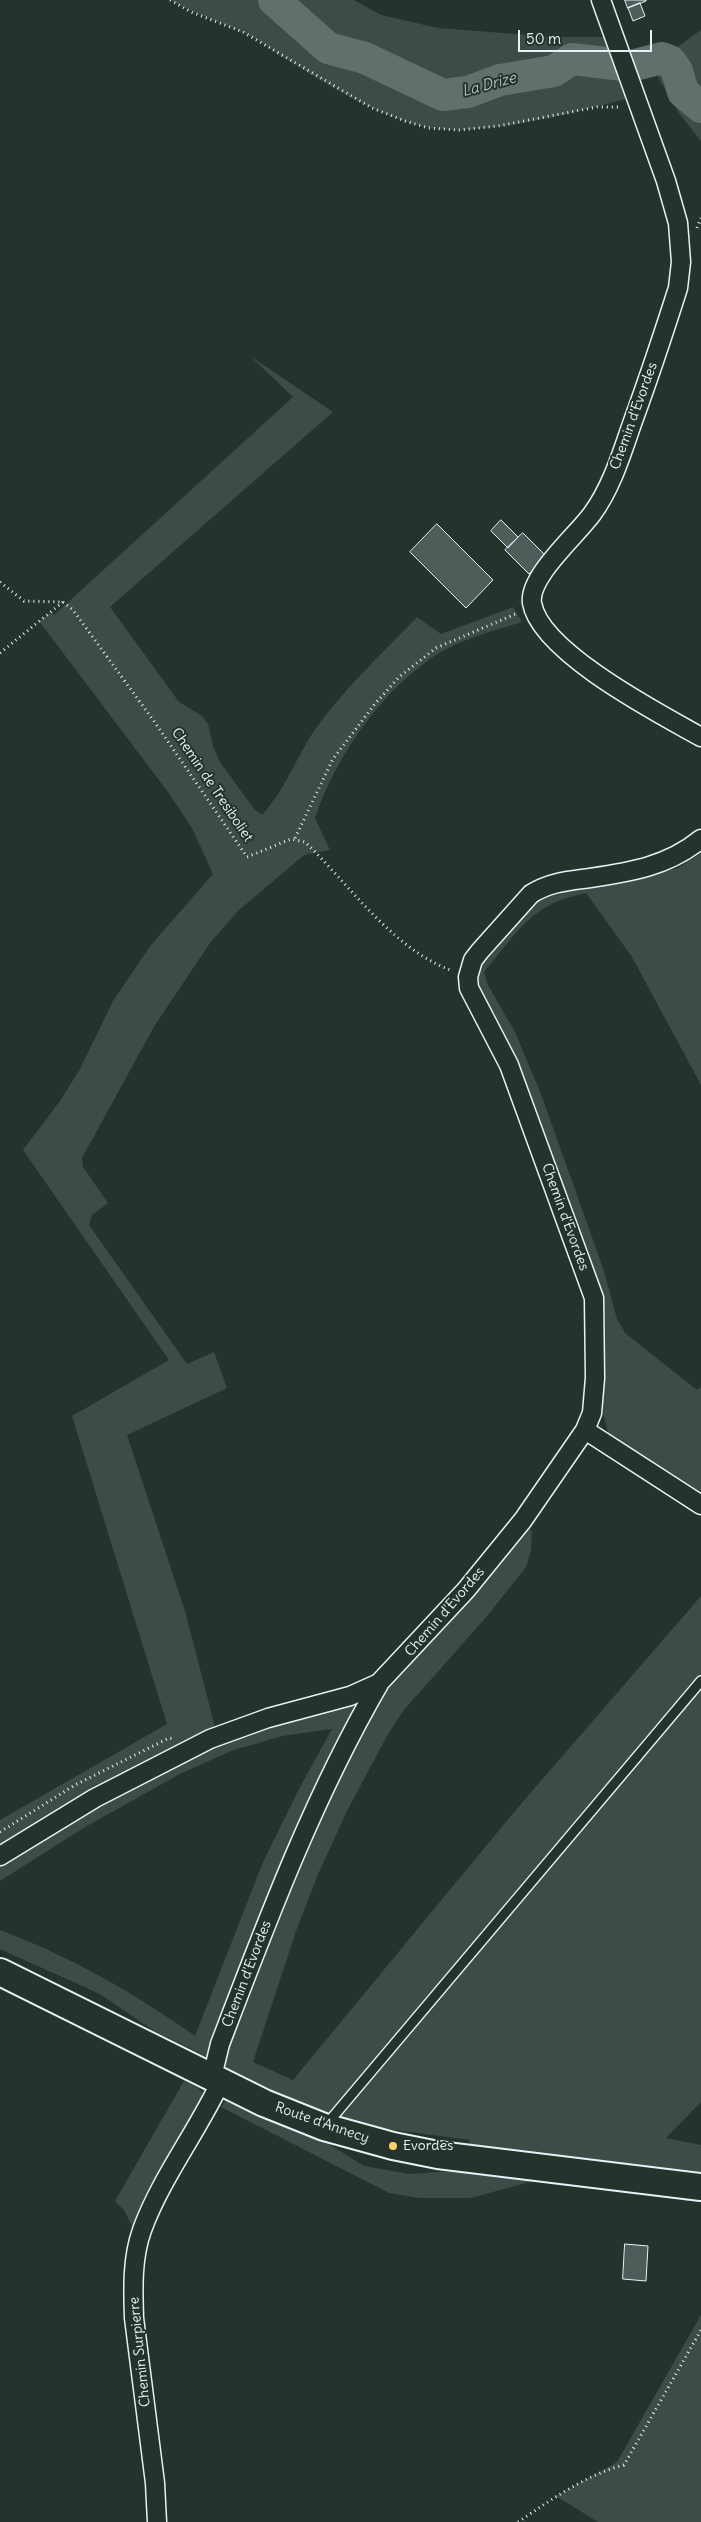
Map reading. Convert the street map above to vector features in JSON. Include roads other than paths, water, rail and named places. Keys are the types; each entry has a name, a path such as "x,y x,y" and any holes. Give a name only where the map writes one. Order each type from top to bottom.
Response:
{"main road":[{"name":"Route d'Annecy","path":"0,1972 264,2103 324,2127 368,2140 438,2155 701,2187"}],"street":[{"name":"Chemin d'Evordes","path":"601,0 666,181 678,223 681,262 678,288 606,492 592,514 539,576 531,594 532,605 540,622 595,675 627,696 701,737"},
{"name":"Chemin d'Evordes","path":"216,2079 220,2044 295,1852 336,1762 379,1683 466,1590 523,1520 585,1430 592,1413 595,1378 594,1298 509,1065 469,988 468,977 473,960 531,894 540,888 563,881 636,871 655,866 687,850 701,839"},
{"path":"585,1430 701,1505"},
{"name":"Chemin d'Evordes","path":"0,1856 95,1798 210,1739 268,1718 350,1696 379,1683"},
{"name":"Chemin Surpierre","path":"157,2522 155,2483 134,2318 133,2291 137,2251 142,2231 153,2204 216,2079"}],"lane":[{"path":"324,2127 701,1681"}],"waterway":[{"name":"La Drize","path":"274,0 328,48 365,58 443,95 468,92 500,80 554,71 572,59 631,66 662,58 670,61 677,71 683,92 701,107"}],"place":[{"name":"Evordes","path":"393,2146"}]}
